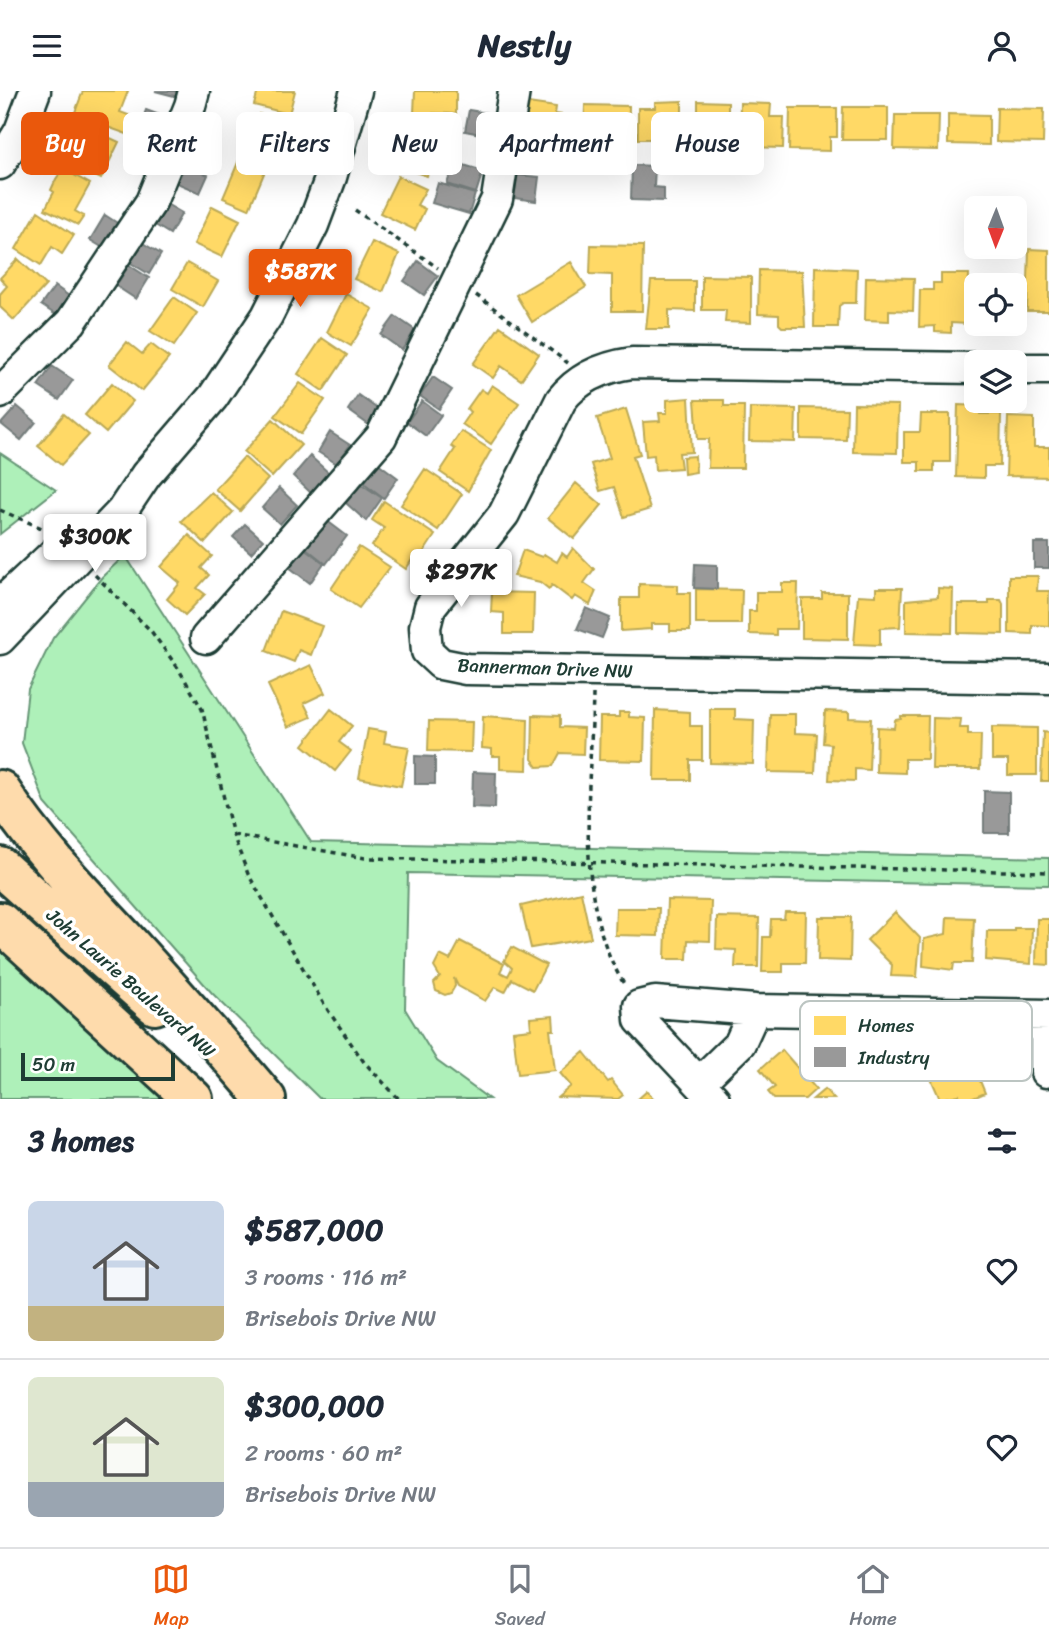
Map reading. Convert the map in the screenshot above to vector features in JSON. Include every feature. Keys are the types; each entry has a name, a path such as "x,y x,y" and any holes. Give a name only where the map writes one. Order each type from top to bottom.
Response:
{"main road":[{"path":"0,790 21,822 59,869 208,1030 264,1099"},
{"name":"John Laurie Boulevard NW","path":"0,867 264,1099"},
{"path":"0,922 193,1099"}],"street":[{"path":"0,164 20,131 35,91"},
{"path":"0,393 71,322 151,202 194,91"},
{"path":"0,639 122,511 146,475 214,397 279,294 313,225 331,177 356,91"},
{"path":"206,638 381,437 498,199 514,91"},
{"name":"Bannerman Drive NW","path":"964,368 632,363 599,371 567,392 504,514 430,607 425,627 427,652 441,664 466,669 1049,678"},
{"path":"1027,369 1049,369"},
{"path":"0,604 112,495 146,475"},
{"path":"755,1010 740,1043 707,1091 640,1020 639,1006 654,1002 800,1011"},
{"path":"1046,1072 1047,1015"}],"path":[{"path":"0,510 46,529"},
{"path":"96,575 151,631 178,668 202,709 233,835 248,874 325,1006 364,1062 399,1099"},
{"path":"593,671 590,886 608,959 639,1006"},
{"path":"233,835 365,858 1049,872"}],"green space":[{"path":"0,453 56,490 0,534"},
{"path":"125,555 311,842 1049,858 1049,885 408,873 405,1009 437,1061 489,1099 320,1099 212,993 45,803 22,743 28,689 53,638 102,577"},
{"path":"0,947 151,1087 164,1099 0,1099"}],"building: Homes":[{"path":"83,91 128,91 120,112 123,113 123,133 109,128 109,112 75,112"},
{"path":"258,91 295,91 290,112 254,105"},
{"path":"415,91 456,91 456,112 414,112"},
{"path":"682,101 682,112 651,112 651,139 638,139 638,108 655,108 655,102"},
{"path":"698,101 728,102 728,112 698,112"},
{"path":"528,103 556,107 555,112 527,112"},
{"path":"740,103 771,104 770,117 784,117 783,148 764,148 764,112 740,112"},
{"path":"585,105 629,106 629,112 585,112"},
{"path":"843,107 888,107 888,140 842,140"},
{"path":"790,108 837,108 837,137 830,137 830,151 789,150"},
{"path":"997,108 1044,109 1043,143 996,142"},
{"path":"948,114 989,115 989,145 948,144"},
{"path":"895,115 939,115 938,150 894,149"},
{"path":"109,137 119,142 109,163"},
{"path":"236,167 236,175 263,175 249,209 223,198"},
{"path":"59,175 74,175 90,184 75,211 84,216 78,225 45,209 54,192 51,190"},
{"path":"398,176 426,189 417,205 425,209 415,230 380,213"},
{"path":"212,206 240,220 222,257 194,244"},
{"path":"38,211 74,235 62,254 52,247 41,265 16,249"},
{"path":"372,242 399,254 383,292 354,279"},
{"path":"591,245 643,246 642,311 612,311 612,275 590,274"},
{"path":"1029,249 1049,250 1049,311 1027,311"},
{"path":"18,259 46,285 14,320 0,307 0,294 7,286 0,278"},
{"path":"571,262 586,287 532,322 516,295"},
{"path":"187,263 218,281 203,307 172,289"},
{"path":"815,267 857,269 856,303 843,303 839,306 838,327 814,327"},
{"path":"759,270 802,271 805,327 782,327 779,324 779,315 758,314"},
{"path":"941,274 964,274 964,324 951,323 951,333 935,332 935,326 919,327 920,290 933,290 933,283 941,283"},
{"path":"702,276 751,277 751,323 725,322 726,310 702,310"},
{"path":"866,277 914,278 913,311 889,310 889,321 865,320"},
{"path":"651,281 695,281 695,311 669,310 669,329 646,329"},
{"path":"346,294 373,309 351,346 327,332"},
{"path":"174,297 197,313 174,346 150,331"},
{"path":"500,326 539,354 521,380 501,366 493,378 473,364"},
{"path":"322,338 347,355 323,391 298,374"},
{"path":"127,342 142,354 151,344 169,358 142,391 109,365"},
{"path":"112,383 133,401 106,433 85,415"},
{"path":"300,383 325,400 301,434 275,416"},
{"path":"492,385 519,403 491,444 462,424 470,412 467,409 481,389 487,393"},
{"path":"689,398 692,452 679,453 681,468 655,470 654,455 646,456 643,422 660,421 659,413 667,413 667,400"},
{"path":"695,400 724,400 724,406 744,406 743,468 708,468 709,439 698,439"},
{"path":"854,404 898,405 897,453 853,452"},
{"path":"958,405 964,405 964,413 1001,414 1000,466 984,466 984,478 956,477"},
{"path":"750,408 796,409 795,442 749,441"},
{"path":"801,408 847,409 846,440 801,439"},
{"path":"626,409 640,454 633,456 650,509 624,517 614,487 600,491 591,464 610,458 597,418"},
{"path":"64,414 89,435 61,465 38,446"},
{"path":"921,414 950,414 950,462 934,462 934,471 919,471 919,462 904,462 904,432 920,432"},
{"path":"1008,417 1034,418 1034,447 1049,447 1049,477 1006,476"},
{"path":"273,419 301,445 272,477 244,452"},
{"path":"461,431 491,450 468,491 440,472 455,449 451,446"},
{"path":"695,456 696,472 684,474 683,457"},
{"path":"244,457 268,479 240,511 215,489"},
{"path":"425,469 462,494 438,530 401,505"},
{"path":"576,483 602,505 574,539 548,518"},
{"path":"211,492 233,512 205,543 181,521"},
{"path":"384,501 435,535 418,561 413,558 406,569 372,546 384,528 372,520"},
{"path":"189,535 212,556 201,568 209,575 197,588 205,594 185,615 167,599 180,583 161,567"},
{"path":"359,547 390,567 359,608 331,589"},
{"path":"573,548 594,569 584,583 596,591 590,605 575,596 572,600 552,585 549,589 540,582 514,576 523,550 542,557 544,554 557,562 562,553 567,557"},
{"path":"1009,576 1038,576 1037,591 1049,591 1049,626 1032,625 1032,634 1009,633"},
{"path":"782,583 798,583 797,629 776,629 776,635 749,634 749,611 756,611 756,592 782,592"},
{"path":"639,584 678,585 678,593 690,593 690,631 670,631 670,624 651,624 651,629 621,631 621,598 639,598"},
{"path":"876,588 902,588 900,627 880,628 880,645 854,644 858,595 876,596"},
{"path":"938,588 953,589 952,633 906,632 906,600 938,597"},
{"path":"696,589 742,590 741,624 696,624"},
{"path":"492,592 534,593 533,634 504,634 504,613 491,612"},
{"path":"822,593 848,593 848,639 802,638 802,599 822,599"},
{"path":"989,600 1001,600 1003,604 1003,634 958,633 958,604 989,604"},
{"path":"281,611 322,626 311,655 299,650 294,662 266,651"},
{"path":"311,665 325,693 304,703 311,717 288,727 268,685"},
{"path":"331,709 352,726 339,742 351,751 335,771 303,745"},
{"path":"710,709 735,709 735,719 754,720 753,764 710,763"},
{"path":"655,710 690,712 690,726 702,726 702,760 690,760 690,780 654,780"},
{"path":"825,711 849,712 849,718 871,719 869,770 855,769 855,781 829,780 831,744 823,743"},
{"path":"619,712 629,712 629,717 645,718 644,761 599,760 600,717 619,717"},
{"path":"770,714 795,714 795,733 817,734 815,773 768,772"},
{"path":"533,715 560,716 560,727 584,728 583,754 560,753 553,766 538,767 532,759"},
{"path":"483,716 528,719 527,770 500,769 500,756 492,756 492,749 482,748"},
{"path":"901,716 928,716 927,759 905,759 905,773 876,772 877,727 894,728 895,720 901,719"},
{"path":"933,718 961,719 960,728 968,728 968,735 981,735 980,769 932,769"},
{"path":"429,721 472,722 471,752 428,751"},
{"path":"992,727 1037,728 1037,775 1008,775 1008,760 992,760"},
{"path":"368,729 386,732 384,743 409,747 401,786 359,778"},
{"path":"1043,732 1049,733 1049,781 1041,781"},
{"path":"581,892 591,938 531,948 521,906"},
{"path":"667,900 711,901 710,941 688,940 687,959 665,959"},
{"path":"616,908 659,908 658,936 615,935"},
{"path":"785,912 806,912 805,963 783,963 783,972 762,972 763,937 770,937 771,919 784,919"},
{"path":"895,912 920,938 917,977 891,976 892,965 867,940"},
{"path":"717,917 759,918 758,967 735,967 736,950 716,949"},
{"path":"819,917 851,917 850,961 818,960"},
{"path":"947,917 974,918 972,963 954,963 953,970 923,966 924,939 946,934"},
{"path":"1037,919 1049,919 1049,965 1036,964"},
{"path":"1014,928 1032,928 1031,964 986,960 987,931 1014,931"},
{"path":"460,941 504,964 500,972 508,976 512,968 504,961 512,947 546,965 533,990 512,979 505,992 495,987 485,1001 458,986 454,978 455,986 451,993 445,995 436,991 434,983 440,977 434,967 440,955 450,960"},
{"path":"553,1016 554,1030 550,1030 555,1070 518,1074 513,1031 531,1029 530,1018"},
{"path":"782,1050 800,1071 800,1081 809,1081 816,1089 805,1099 774,1099 768,1092 775,1087 760,1069"},
{"path":"584,1052 608,1082 611,1080 623,1095 618,1099 558,1097 571,1086 560,1073"},
{"path":"932,1081 980,1081 985,1093 971,1099 961,1099 959,1095 940,1099"},
{"path":"825,1089 834,1099 813,1099"},
{"path":"647,1091 654,1099 638,1099"}],"building: Industry":[{"path":"155,91 180,91 178,97"},
{"path":"469,110 482,112 476,112 476,133 465,131"},
{"path":"462,164 476,169 476,175 482,175 476,193 447,184 450,175 462,175"},
{"path":"637,165 651,166 651,175 655,175 654,187 664,188 664,201 631,200 632,175 637,175"},
{"path":"181,175 208,175 200,193 177,183"},
{"path":"517,175 539,177 536,201 514,198"},
{"path":"438,183 475,194 469,214 432,203"},
{"path":"163,202 182,213 170,234 152,223"},
{"path":"105,215 125,228 110,252 90,240"},
{"path":"141,242 161,254 149,274 129,262"},
{"path":"418,261 438,276 424,295 404,281"},
{"path":"129,265 149,278 136,299 116,286"},
{"path":"55,286 76,301 62,319 41,305"},
{"path":"395,316 415,330 402,350 381,335"},
{"path":"52,366 73,380 59,400 38,386"},
{"path":"433,377 452,390 439,409 420,396"},
{"path":"358,395 379,410 369,425 348,410"},
{"path":"422,401 441,415 426,436 407,422"},
{"path":"17,406 36,422 21,440 1,424"},
{"path":"330,432 350,445 337,464 318,452"},
{"path":"310,456 329,473 311,493 293,476"},
{"path":"378,463 398,478 384,498 364,483"},
{"path":"360,483 382,498 366,521 346,503"},
{"path":"279,488 297,505 280,524 262,508"},
{"path":"326,520 347,536 326,564 306,548"},
{"path":"245,524 263,540 251,553 233,537"},
{"path":"1034,543 1049,543 1049,568 1034,568"},
{"path":"304,548 324,563 310,583 289,567"},
{"path":"695,564 717,565 717,589 694,588"},
{"path":"586,608 610,618 602,638 577,629"},
{"path":"415,756 435,757 435,784 415,784"},
{"path":"473,772 496,773 495,808 472,807"},
{"path":"984,791 1009,792 1009,833 984,833"}]}
